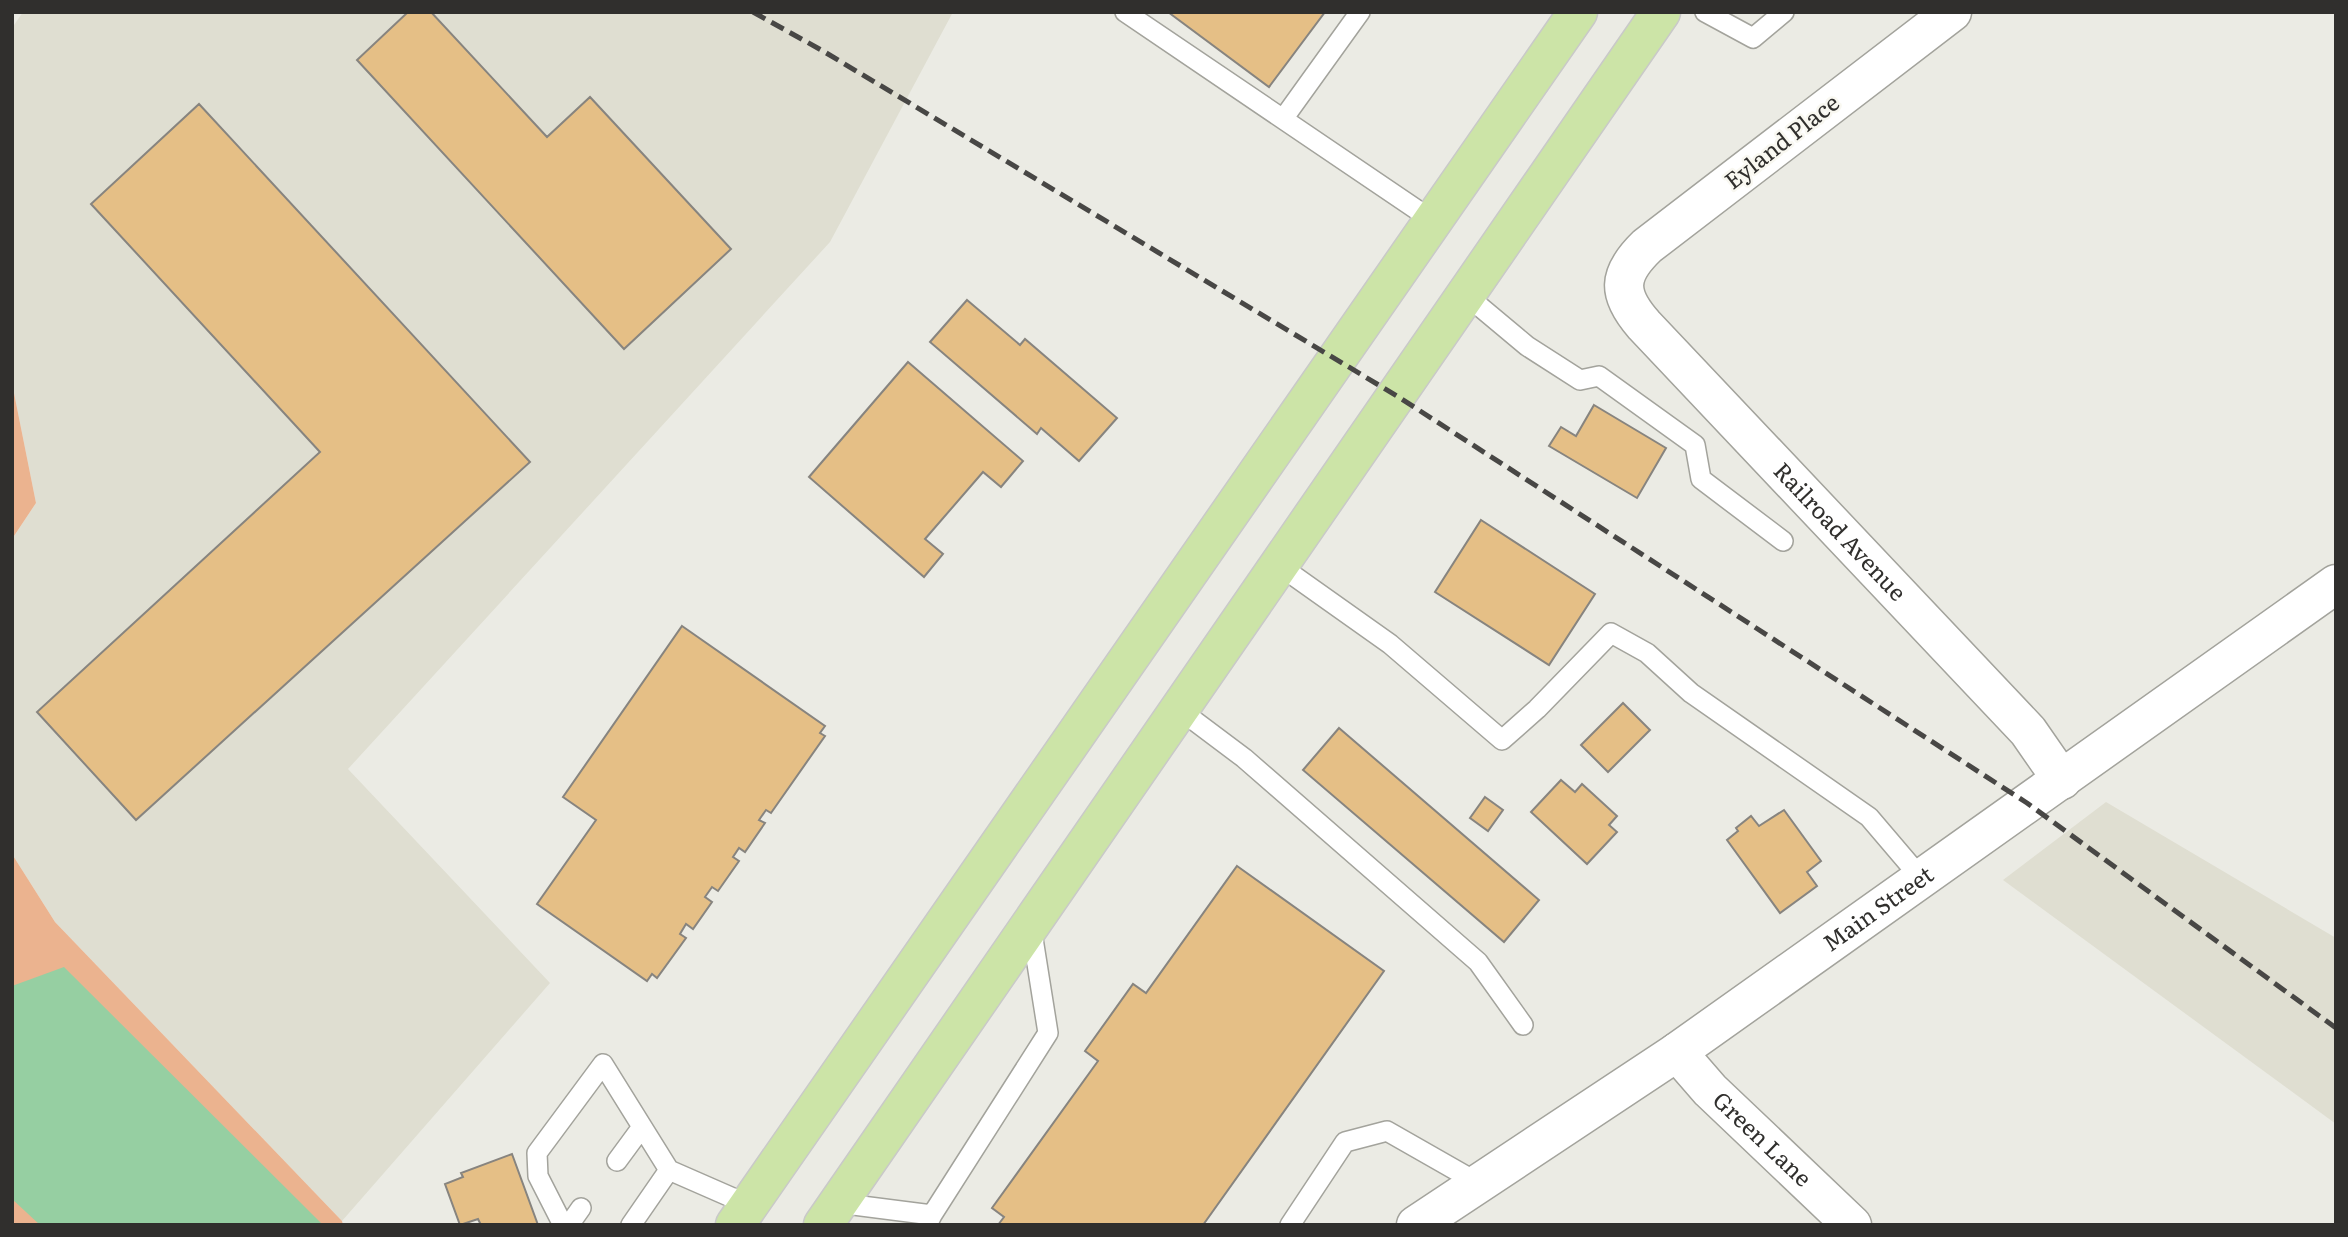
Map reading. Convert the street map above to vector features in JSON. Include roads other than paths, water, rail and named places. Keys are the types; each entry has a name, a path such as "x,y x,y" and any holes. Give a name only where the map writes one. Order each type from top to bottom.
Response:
{"highway":[{"path":"742,1215 1578,12"},
{"path":"831,1218 1661,12"}],"street":[{"name":"Eyland Place","path":"1623,281 1634,258 1647,246 1952,12"},
{"name":"Railroad Avenue","path":"1623,281 1629,304 1644,326 2028,731 2062,780"},
{"name":"Main Street","path":"1416,1225 1677,1052 2336,584"},
{"name":"Green Lane","path":"1677,1052 1710,1090 1852,1225"}],"lane":[{"path":"1125,12 1432,220"},
{"path":"1283,119 1360,12"},
{"path":"1704,12 1753,38 1784,12"},
{"path":"1466,295 1538,353 1580,380 1599,376 1695,445 1701,479 1783,541"},
{"path":"1280,566 1390,644 1503,740 1611,633 1647,653 1691,693 1870,817 1921,878"},
{"path":"1180,710 1244,758 1478,962 1523,1025"},
{"path":"831,1218 929,1220 1048,1033 1031,926"},
{"path":"563,1225 538,1176 537,1153 603,1064 669,1170 742,1215"},
{"path":"617,1161 642,1127"},
{"path":"1290,1225 1345,1142 1387,1131 1480,1184"},
{"path":"631,1225 669,1170"},
{"path":"569,1225 581,1208"}],"railway":[{"path":"753,12 823,51 1397,396 2027,803 2336,1028"}]}
